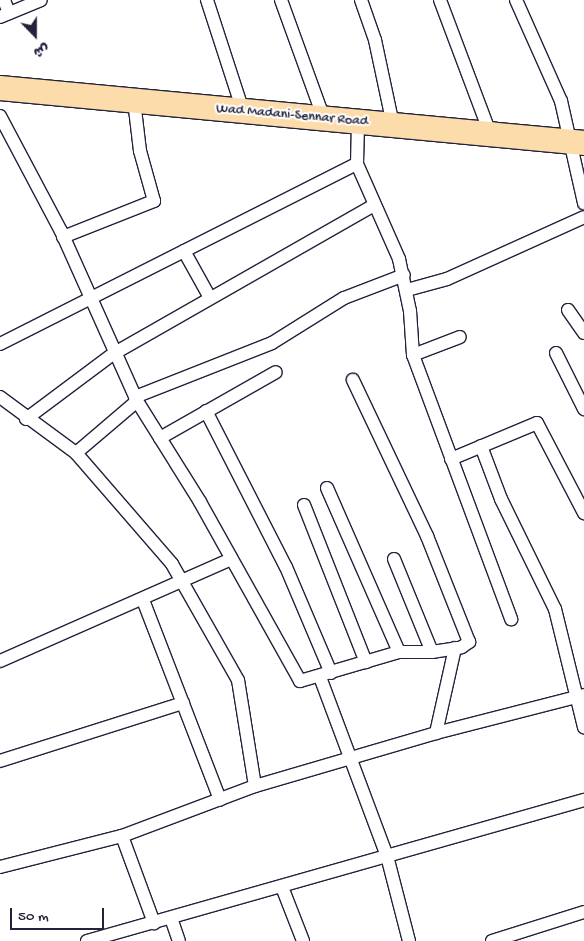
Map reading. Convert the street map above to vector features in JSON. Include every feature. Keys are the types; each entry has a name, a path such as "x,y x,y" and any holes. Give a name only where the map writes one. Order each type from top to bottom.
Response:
{"highway":[{"name":"Wad Madani-Sennar Road","path":"0,88 578,142"}],"street":[{"path":"4,0 4,15 41,0"},
{"path":"206,0 243,111"},
{"path":"281,0 324,119"},
{"path":"440,0 490,133"},
{"path":"516,0 555,83 578,142 572,167 584,203"},
{"path":"364,1 393,125"},
{"path":"63,237 154,201 140,151 134,101"},
{"path":"0,116 63,237 113,354 136,399 231,559 300,681 326,675 399,652 432,652 467,645 468,636 353,380"},
{"path":"358,122 357,164 372,206 404,275 412,354 511,619"},
{"path":"0,344 357,164"},
{"path":"26,420 113,354 209,296 372,206"},
{"path":"407,290 446,279 584,217"},
{"path":"184,251 209,296"},
{"path":"76,453 136,399 272,344 344,298 404,275"},
{"path":"568,310 584,332"},
{"path":"412,354 460,337"},
{"path":"556,353 584,409"},
{"path":"160,438 276,372"},
{"path":"0,397 26,420 76,453 162,549 184,582 238,680 255,786"},
{"path":"206,411 286,567 326,675 348,762 387,856 409,941"},
{"path":"451,459 537,423 584,513"},
{"path":"481,446 501,499 555,609 580,696 584,727"},
{"path":"327,488 399,652"},
{"path":"304,505 366,662"},
{"path":"0,661 184,582 231,559"},
{"path":"394,559 432,652"},
{"path":"143,600 220,800"},
{"path":"436,733 455,648"},
{"path":"0,867 122,836 255,786 348,762 436,733 580,696"},
{"path":"0,761 183,703"},
{"path":"88,941 584,800"},
{"path":"122,836 154,923"},
{"path":"282,887 302,941"},
{"path":"492,941 584,912"},
{"path":"171,918 179,941"}]}
